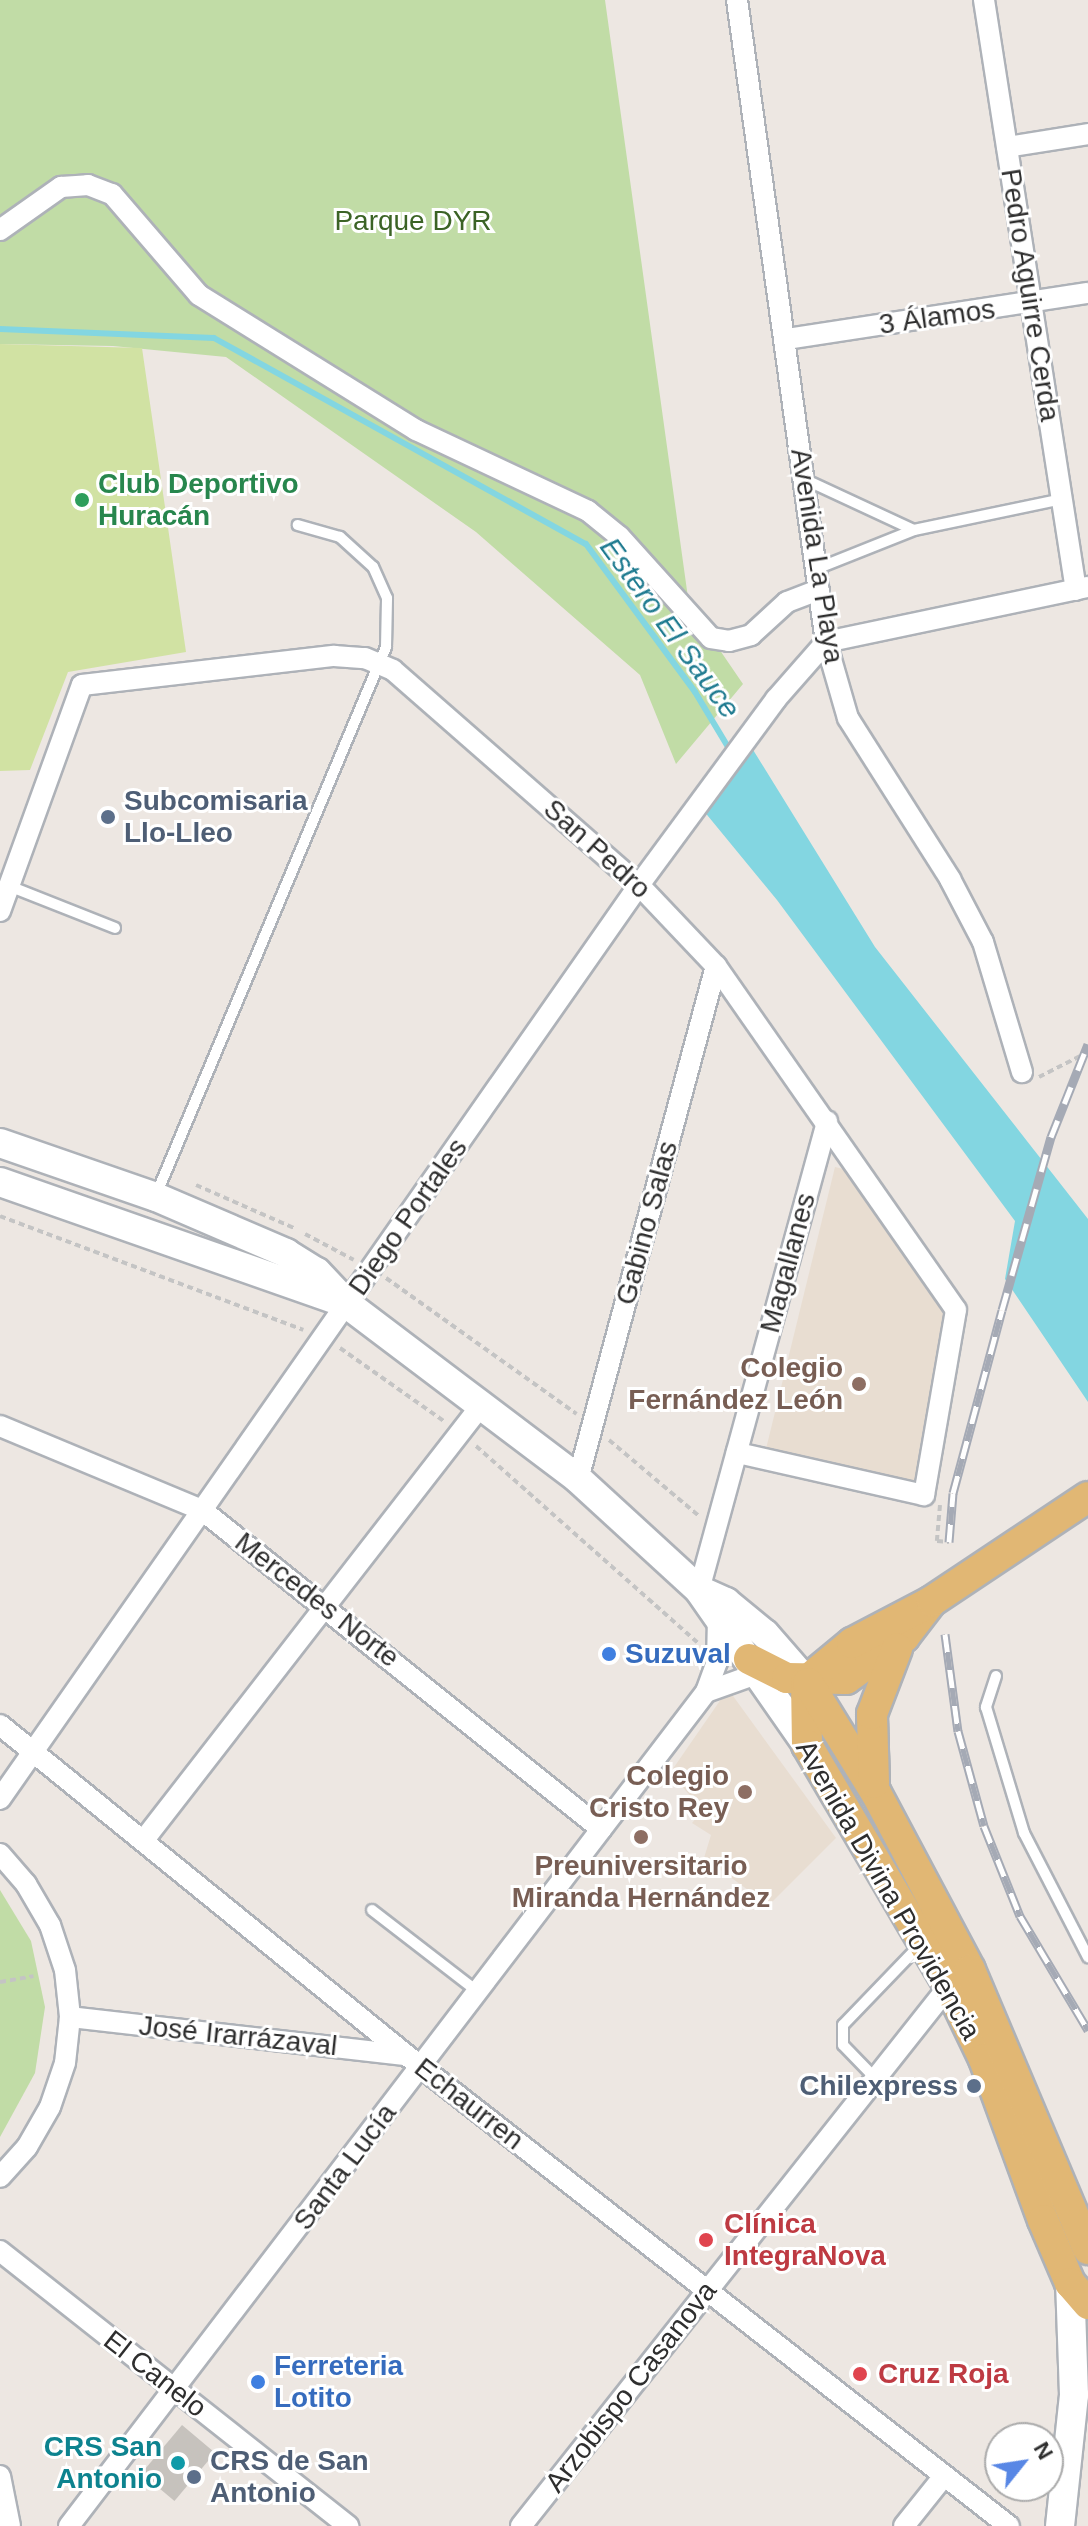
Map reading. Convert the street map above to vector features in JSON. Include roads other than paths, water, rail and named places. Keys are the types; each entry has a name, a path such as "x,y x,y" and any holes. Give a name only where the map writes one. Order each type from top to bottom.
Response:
{"main road":[{"path":"806,1681 885,1622 932,1601 1086,1498"},
{"path":"876,1793 869,1755 872,1714 884,1674 904,1637 932,1601"},
{"path":"754,1666 806,1681 846,1679 904,1637"},
{"path":"806,1681 807,1745"},
{"name":"Avenida Divina Providencia","path":"806,1681 876,1793 970,1970 1088,2249"},
{"name":"Avenida Divina Providencia","path":"807,1745 949,1986 984,2059 1079,2294"}],"street":[{"name":"Avenida La Playa","path":"737,0 826,642 848,718 950,879 983,942 1022,1072"},
{"name":"Pedro Aguirre Cerda","path":"984,0 1062,499 1082,588"},
{"path":"1007,147 1088,134"},
{"path":"0,230 61,187 88,185 112,194 199,295 416,430 588,511 619,536 711,638 729,641 751,635 787,602 818,580"},
{"name":"3 Álamos","path":"786,339 1088,293"},
{"path":"826,642 1082,588"},
{"name":"Diego Portales","path":"0,1799 639,885 776,699 826,642"},
{"path":"0,911 82,685 334,656 380,663"},
{"name":"San Pedro","path":"380,663 639,885 716,966 956,1310 926,1489 737,1453"},
{"name":"Gabino Salas","path":"578,1479 716,966"},
{"name":"Magallanes","path":"699,1590 827,1121"},
{"name":"Avenida Divina Providencia","path":"0,1143 156,1197 286,1253 317,1272 347,1304 483,1403 578,1479 699,1590 726,1602 765,1634 806,1681"},
{"name":"Avenida Divina Providencia","path":"0,1182 347,1304"},
{"path":"143,1841 323,1604 483,1403"},
{"name":"Mercedes Norte","path":"0,1426 202,1510 601,1829"},
{"name":"Avenida Divina Providencia","path":"699,1590 719,1632 754,1666 807,1745"},
{"name":"Santa Lucía","path":"69,2526 175,2390 414,2061 478,1992 706,1692 719,1632"},
{"path":"706,1692 754,1666"},
{"name":"Echaurren","path":"0,1725 414,2061 1009,2526"},
{"path":"0,1854 26,1884 50,1925 65,1970 70,2017 65,2063 50,2107 27,2147 0,2177"},
{"name":"Arzobispo Casanova","path":"521,2526 949,1986"},
{"name":"José Irarrázaval","path":"70,2017 414,2061"},
{"name":"El Canelo","path":"0,2251 348,2526"},
{"name":"Avenida Divina Providencia","path":"1060,2526 1081,2394 1079,2294"},
{"path":"0,2476 10,2526"},
{"path":"904,2526 944,2476"}],"lane":[{"path":"804,479 914,530"},
{"path":"818,580 914,530 1062,499"},
{"path":"156,1197 380,663 389,614 373,567 340,537 298,525"},
{"path":"9,886 115,928"},
{"path":"996,1676 986,1707 1024,1833 1088,1957"},
{"path":"372,1910 478,1992"},
{"path":"876,2079 843,2045 843,2025 924,1941"}],"water":[{"path":"742,732 875,947 1088,1219 1088,1402 1005,1279 1015,1221 777,900 694,799"}],"waterway":[{"name":"Estero El Sauce","path":"0,329 214,338 586,544 695,692 731,752"}],"railway":[{"path":"949,1542 953,1493 1002,1310 1051,1137 1088,1044"},
{"path":"945,1634 958,1731 984,1826 1020,1916 1088,2030"}],"place":[{"name":"Club Deportivo Huracán","path":"82,500"},
{"name":"Subcomisaria Llo-Lleo","path":"108,817"},
{"name":"Colegio Fernández León","path":"859,1384"},
{"name":"Suzuval","path":"609,1654"},
{"name":"Colegio Cristo Rey","path":"745,1792"},
{"name":"Preuniversitario Miranda Hernández","path":"641,1837"},
{"name":"Chilexpress","path":"974,2086"},
{"name":"Clínica IntegraNova","path":"706,2240"},
{"name":"Cruz Roja","path":"860,2374"},
{"name":"Ferreteria Lotito","path":"258,2382"},
{"name":"CRS San Antonio","path":"178,2463"},
{"name":"CRS de San Antonio","path":"194,2477"}],"park label":[{"name":"Parque DYR","path":"413,221"}]}
